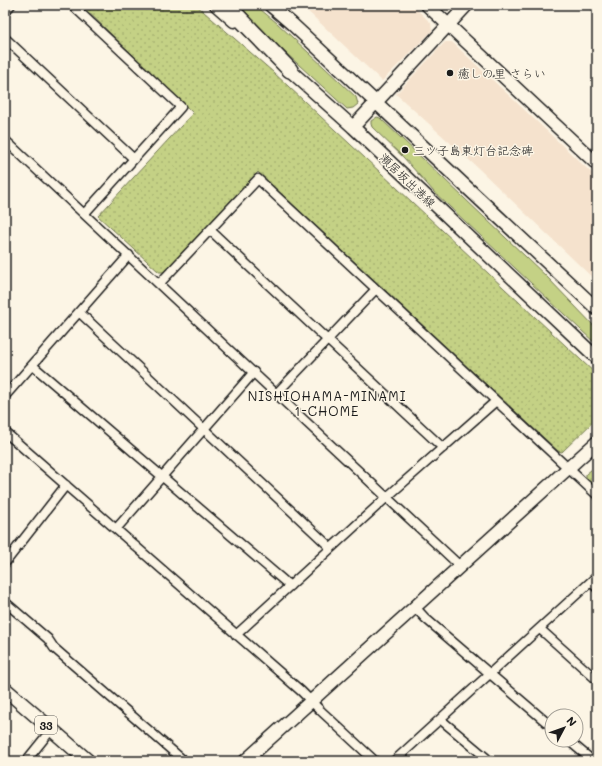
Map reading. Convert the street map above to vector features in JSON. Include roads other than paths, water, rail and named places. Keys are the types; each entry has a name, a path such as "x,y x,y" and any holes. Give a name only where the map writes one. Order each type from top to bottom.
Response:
{"highway":[{"path":"227,5 290,70"}],"main road":[{"name":"瀬居坂出港線","path":"216,5 353,127 597,358"},
{"path":"233,5 290,70"},
{"path":"270,5 597,309"},
{"path":"427,5 597,164"},
{"path":"353,127 467,5"},
{"path":"246,761 597,442"},
{"name":"33","path":"5,689 88,761"}],"street":[{"path":"5,12 11,5"},
{"path":"72,5 181,108 84,214"},
{"path":"5,38 134,159"},
{"path":"5,140 460,566"},
{"path":"159,284 258,179 597,495"},
{"path":"210,230 443,448"},
{"path":"5,396 129,255"},
{"path":"276,394 376,289"},
{"path":"79,312 331,548"},
{"path":"32,364 290,586"},
{"path":"116,529 254,372"},
{"path":"236,635 387,497 496,401"},
{"path":"5,432 302,691 311,702 376,761"},
{"path":"5,563 66,485"},
{"path":"394,761 597,576"},
{"path":"591,582 597,588"},
{"path":"5,602 48,639 54,648 184,761"},
{"path":"415,607 425,618 544,720"},
{"path":"540,629 597,680"},
{"path":"440,719 490,761"},
{"path":"26,761 52,730"},
{"path":"578,748 593,761"}],"place":[{"name":"癒しの里 さらい","path":"450,73"},
{"name":"三ツ子島東灯台記念碑","path":"405,150"}],"district":[{"name":"NISHIOHAMA-MINAMI 1-CHOME","path":"327,402"}]}
